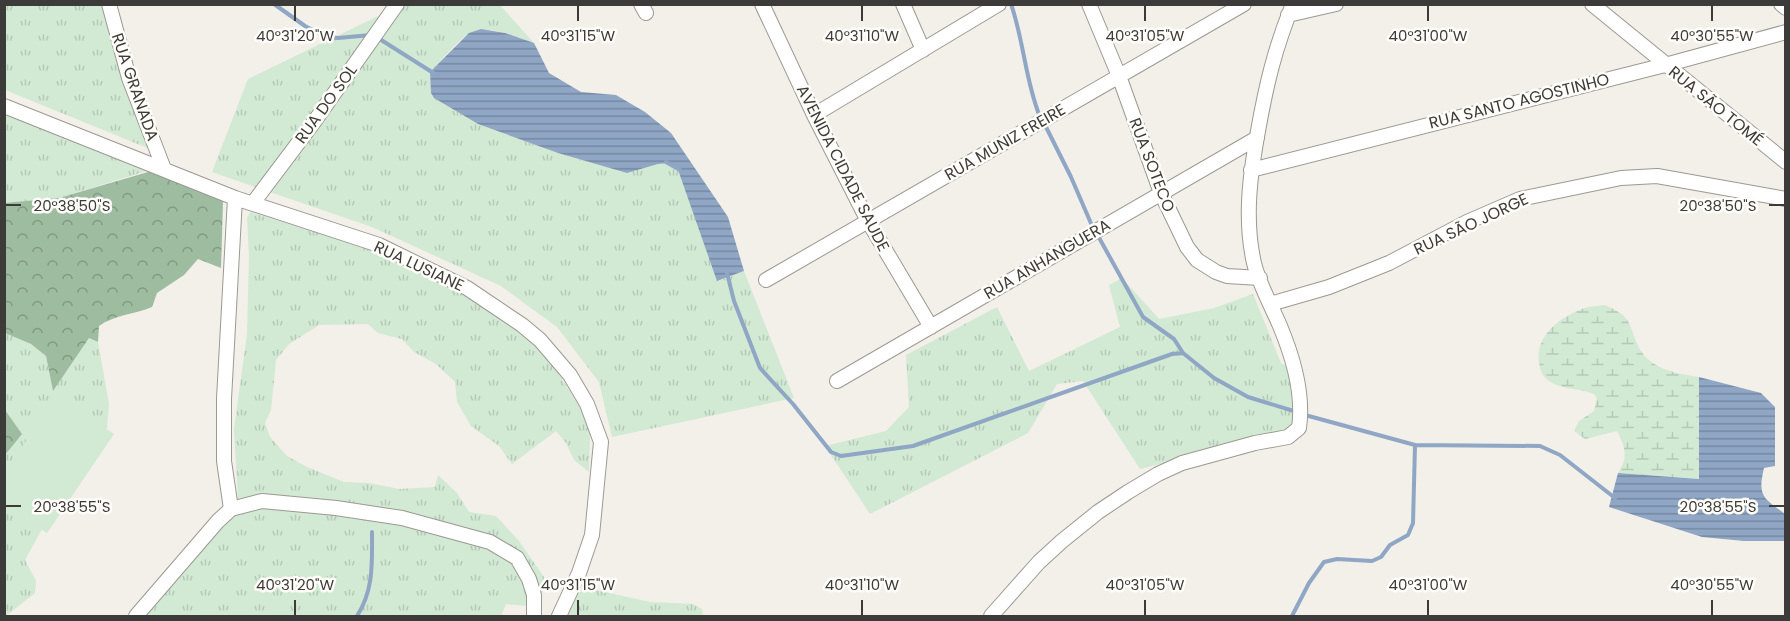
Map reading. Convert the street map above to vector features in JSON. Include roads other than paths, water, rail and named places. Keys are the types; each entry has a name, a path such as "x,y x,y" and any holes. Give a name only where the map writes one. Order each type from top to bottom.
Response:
{"street":[{"name":"RUA GRANADA","path":"109,4 129,78 164,169"},
{"name":"RUA DO SOL","path":"253,203 314,122 397,4"},
{"name":"AVENIDA CIDADE SAUDE","path":"762,4 814,115 868,221 932,327"},
{"path":"903,4 923,50"},
{"path":"814,115 999,4"},
{"name":"RUA SOTECO","path":"1089,4 1119,76 1161,194 1187,247 1206,267 1227,276 1260,278"},
{"name":"RUA MUNIZ FREIRE","path":"766,280 1244,4"},
{"path":"992,616 1039,562 1062,541 1098,512 1128,492 1182,463 1255,443 1288,437 1299,428 1297,381 1288,349 1254,264 1248,214 1251,170 1267,77 1291,10 1336,4"},
{"name":"RUA SÃO TOMÉ","path":"1592,4 1785,162"},
{"path":"1781,4 1785,8"},
{"name":"RUA SANTO AGOSTINHO","path":"1251,170 1665,65 1785,32"},
{"name":"RUA LUSIANE","path":"4,106 235,198 379,245 467,288 540,340 570,375 587,404 601,442 592,536 579,573 559,616"},
{"name":"RUA ANHANGUERA","path":"837,381 1257,138"},
{"name":"RUA SÃO JORGE","path":"1270,304 1341,283 1389,263 1494,210 1520,199 1552,191 1621,178 1658,176 1785,200"},
{"path":"231,509 224,461 224,399 235,198"},
{"path":"136,616 231,509 262,501 336,508 402,518 490,542 517,558 529,579 534,595 534,616"}],"water":[{"path":"481,29 505,33 534,43 549,73 581,92 616,95 645,112 671,133 728,217 744,271 717,281 677,167 671,163 658,164 627,173 558,153 478,124 434,98 431,93 430,72 469,33"},
{"path":"1699,377 1761,393 1775,407 1775,466 1764,468 1761,485 1767,500 1785,514 1785,541 1744,541 1702,537 1609,507 1618,473 1699,479"}],"waterway":[{"path":"274,4 305,26 324,36 338,38 371,35"},
{"path":"1011,4 1040,117"},
{"path":"378,38 435,74"},
{"path":"1044,123 1093,228"},
{"path":"666,162 680,170"},
{"path":"1097,234 1143,317 1174,339 1183,353 1214,378 1248,397 1297,412"},
{"path":"727,273 734,301 760,368 793,404 831,452 841,456 913,446 1172,354 1183,353"},
{"path":"1305,415 1415,445 1540,446 1560,455 1615,498"},
{"path":"1292,616 1309,583 1324,562 1337,559 1372,561 1381,557 1390,545 1408,535 1413,523 1415,445"},
{"path":"357,616 363,606 369,586 372,565 372,532"}]}
